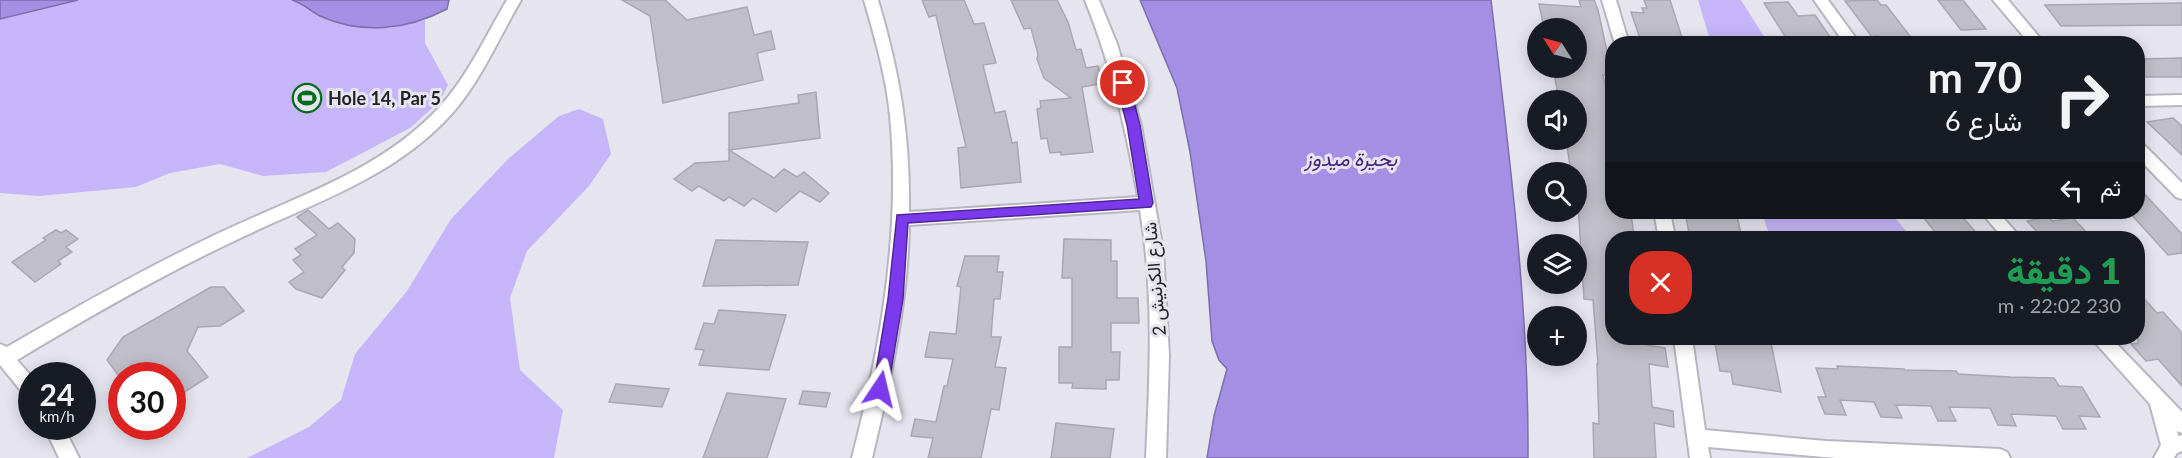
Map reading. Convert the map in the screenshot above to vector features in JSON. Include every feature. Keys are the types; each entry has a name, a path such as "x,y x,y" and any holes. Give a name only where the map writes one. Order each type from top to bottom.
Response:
{"street":[{"path":"18,373 3,354 174,263 330,191 391,158 439,118 460,94 477,69 514,0"},
{"path":"862,458 880,389 896,299 902,219 902,148 894,85 881,28 871,0"},
{"name":"شارع الكرنيش 2","path":"1092,0 1123,83 1133,125 1157,275 1160,344 1156,458"},
{"path":"1609,0 1620,36"},
{"path":"1821,0 1846,36"},
{"path":"2000,0 2031,36"},
{"path":"2145,101 2182,100"},
{"path":"2145,156 2182,193"},
{"path":"902,219 1146,203"},
{"path":"1995,219 2007,231"},
{"path":"1684,345 1700,458"},
{"path":"2106,345 2182,425"},
{"path":"2151,394 2165,421 2167,452"},
{"path":"1699,438 1826,449 2000,458"},
{"path":"60,440 69,458"}],"shaded area":[{"path":"78,0 292,0 300,2 318,15 388,28 425,20 425,43 448,85 440,101 410,128 326,172 263,176 220,164 170,173 136,187 39,196 0,193 0,19"},
{"path":"1698,0 1741,0 1764,36 1709,36"},
{"path":"579,109 603,119 611,154 589,186 527,251 510,298 520,370 563,410 554,458 247,458 309,427 341,400 355,354 407,291 451,219 508,159 559,116"},
{"path":"1764,219 1896,219 1906,231 1768,231"}],"water":[{"path":"0,0 78,0 0,19"},
{"path":"292,0 449,0 447,9 416,22 384,28 368,28 336,22"},
{"name":"بحيرة ميدوز","path":"1140,0 1491,0 1511,172 1521,286 1528,458 1207,458 1214,416 1227,369 1219,360 1212,341 1206,261 1190,152 1177,88"}],"building":[{"path":"622,0 665,0 687,20 747,7 754,35 771,31 775,49 757,53 763,80 663,103 650,16"},
{"path":"922,0 964,0 974,24 984,23 996,63 983,65 995,113 1005,111 1012,143 1017,142 1021,182 961,188 958,148 966,147 936,15 929,17"},
{"path":"1011,0 1057,0 1068,22 1076,50 1081,49 1086,68 1098,66 1104,83 1082,87 1093,152 1061,155 1061,152 1050,153 1047,138 1041,139 1037,109 1041,108 1040,101 1071,98 1044,78 1037,59 1038,54 1031,28 1024,29"},
{"path":"1579,0 1594,0 1598,10 1605,42 1605,75 1603,75 1605,84 1605,219 1632,219 1633,231 1605,231 1605,345 1647,345 1665,348 1668,367 1649,364 1652,407 1673,411 1674,427 1654,423 1656,458 1594,458 1593,423 1599,424 1598,364 1593,300 1584,299 1584,294 1587,294 1587,234 1580,234 1579,222 1587,222 1587,162 1569,162 1568,150 1587,150 1587,90 1557,90 1555,78 1587,78 1587,18 1542,18 1539,4 1581,7"},
{"path":"1644,0 1670,0 1681,36 1639,36 1631,12 1644,13 1642,8 1647,8"},
{"path":"1877,0 1881,5 1886,5 1910,36 1871,36 1845,1"},
{"path":"1938,0 1963,0 1986,29 1961,30"},
{"path":"1788,2 1798,16 1815,15 1829,36 1785,36 1764,3"},
{"path":"2182,3 2182,25 2061,26 2045,5"},
{"path":"2182,58 2182,77 2145,77 2145,59"},
{"path":"816,92 820,138 729,150 729,113 799,103 798,95"},
{"path":"2173,118 2182,126 2182,155 2147,122"},
{"path":"729,150 774,178 784,169 797,177 804,172 829,193 820,202 800,191 776,212 753,198 744,206 729,197 724,201 699,186 692,191 674,179 695,163 729,161"},
{"path":"2145,194 2182,234 2182,253 2168,255 2135,219 2145,219"},
{"path":"308,210 329,229 338,223 355,239 354,253 342,267 345,270 322,298 296,289 289,282 304,272 293,260 301,255 295,249 317,235 297,217"},
{"path":"1686,219 1738,219 1740,231 1689,231"},
{"path":"1925,219 1964,219 1975,231 1934,231"},
{"path":"2074,219 2085,231 2036,231 2027,221"},
{"path":"56,230 61,233 66,230 78,239 66,247 72,252 58,261 61,264 35,282 12,262 46,240 43,238"},
{"path":"1064,239 1111,240 1111,261 1117,261 1117,298 1138,298 1139,323 1111,323 1111,352 1120,352 1119,380 1106,380 1106,389 1072,388 1073,383 1059,383 1059,347 1072,347 1072,278 1062,278"},
{"path":"716,240 808,242 798,285 703,286"},
{"path":"965,256 999,256 997,272 1003,272 1000,299 994,299 991,337 1001,337 995,367 1006,368 999,410 991,409 981,458 928,458 933,438 911,436 915,419 936,422 953,359 925,357 930,332 956,334 961,287 957,286"},
{"path":"211,287 224,287 244,311 220,326 198,327 187,351 208,377 186,391 186,362 108,362 107,360 123,337"},
{"path":"2145,300 2157,313 2163,312 2182,333 2182,386 2158,359 2146,361 2132,345 2145,345"},
{"path":"719,310 786,315 769,370 699,365 704,350 695,349 704,323 714,324"},
{"path":"1715,345 1771,345 1781,392 1733,384 1731,372 1720,371"},
{"path":"1837,366 2054,378 2059,386 2082,387 2100,417 2079,416 2086,429 2063,429 2056,416 2011,414 2016,426 1998,425 1990,408 1949,407 1956,421 1938,421 1931,406 1896,405 1902,418 1881,417 1874,402 1840,400 1846,415 1825,414 1818,397 1826,397 1816,368 1838,369"},
{"path":"616,384 669,389 662,407 609,402"},
{"path":"803,391 830,393 826,407 799,404"},
{"path":"727,393 786,399 767,458 703,458"},
{"path":"1056,423 1114,429 1110,458 1051,458"}],"place":[{"name":"Hole 14, Par 5","path":"307,98"}],"route":[{"path":"880,389 896,299 902,219 1146,203 1133,125 1123,83"}]}
